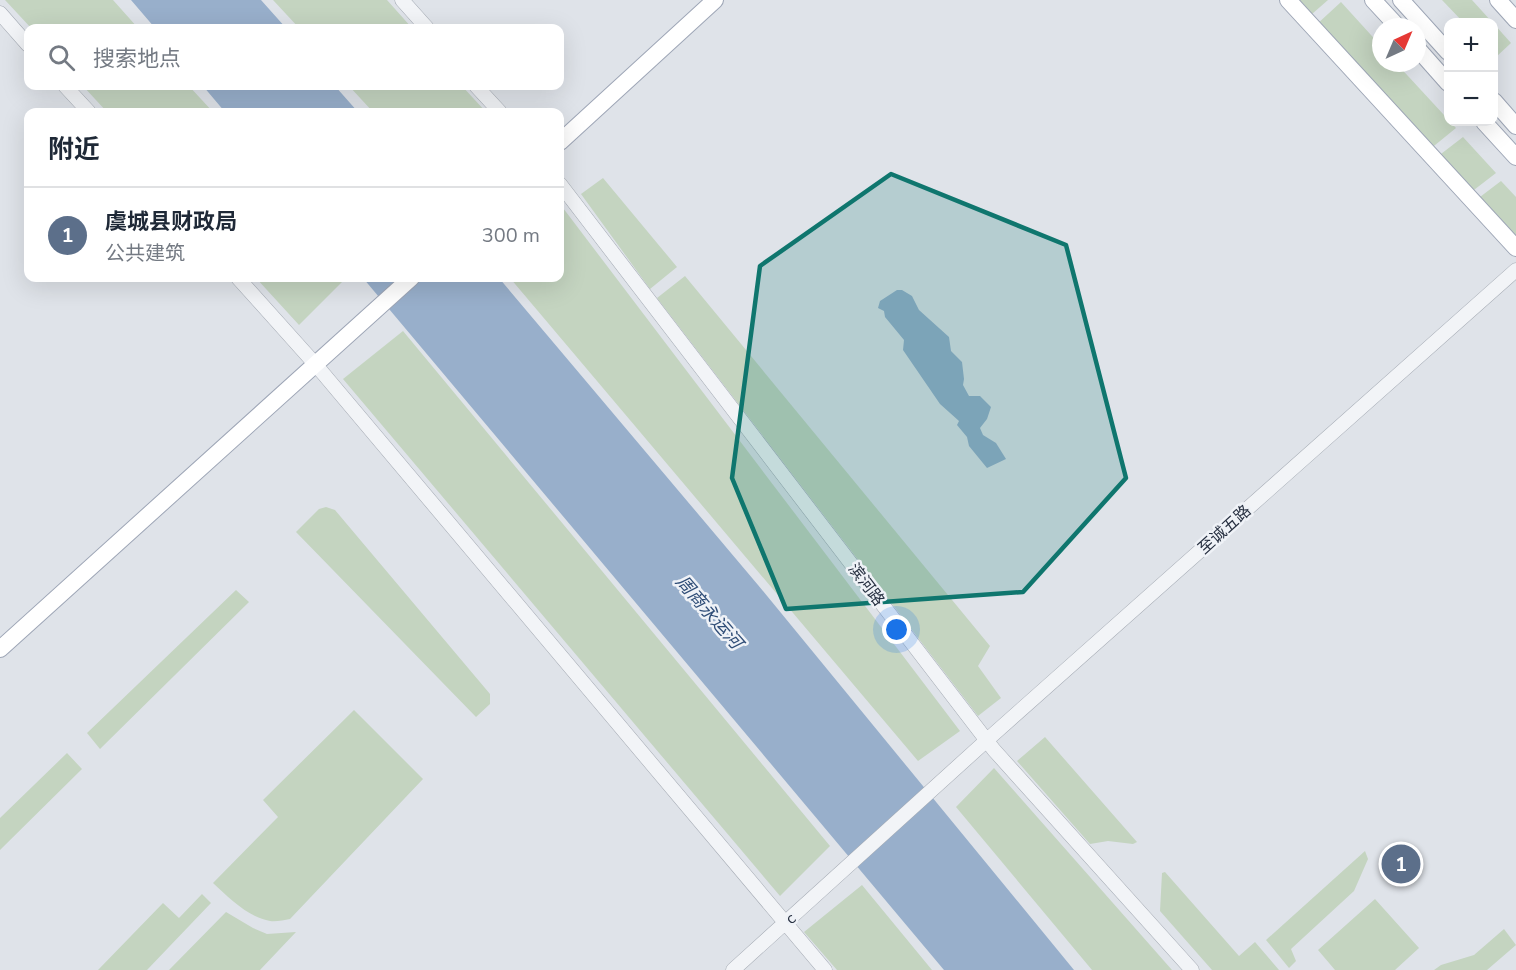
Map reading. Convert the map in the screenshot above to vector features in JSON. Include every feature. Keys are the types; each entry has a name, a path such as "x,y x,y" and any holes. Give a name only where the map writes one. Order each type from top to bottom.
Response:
{"main road":[{"path":"564,138 715,0"},
{"path":"1288,0 1516,248"},
{"path":"1373,0 1390,18"},
{"path":"1401,0 1444,47"},
{"path":"1498,0 1516,20"},
{"path":"1426,58 1444,78"},
{"path":"1498,106 1516,126"},
{"path":"1488,126 1516,157"},
{"path":"0,649 407,282"}],"street":[{"path":"402,0 423,24"},
{"path":"0,13 24,40"},
{"path":"69,90 85,108"},
{"path":"480,90 496,108"},
{"name":"滨河路","path":"564,189 987,741 1191,970"},
{"name":"至诚五路","path":"934,790 1516,270"},
{"path":"241,282 316,365 825,970"},
{"name":"c","path":"733,970 934,790"}],"highlighted area":[{"path":"891,174 1066,245 1126,478 1023,592 786,609 732,478 760,266"}],"green space":[{"path":"5,0 113,0 134,24 27,24"},
{"path":"273,0 387,0 408,24 295,24"},
{"path":"1299,0 1328,0 1312,14"},
{"path":"1442,0 1472,0 1488,18 1459,18"},
{"path":"1341,2 1372,36 1372,72 1404,72 1444,115 1444,126 1456,128 1429,150 1316,25"},
{"path":"1498,28 1511,43 1498,55"},
{"path":"87,90 193,90 209,108 103,108"},
{"path":"353,90 466,90 482,108 369,108"},
{"path":"1463,137 1496,173 1470,193 1437,157"},
{"path":"603,178 677,267 650,289 581,194"},
{"path":"1501,181 1516,197 1516,241 1476,200"},
{"path":"564,209 960,731 918,761 513,282 564,282"},
{"path":"685,276 990,646 978,666 1001,698 978,716 657,298"},
{"path":"260,282 342,282 299,325"},
{"path":"403,331 830,846 780,896 343,379"},
{"path":"326,507 335,510 490,694 490,704 476,717 296,532 319,509"},
{"path":"236,590 249,602 100,749 87,733"},
{"path":"354,710 423,779 290,919 272,921 262,919 239,906 213,883 278,817 263,800"},
{"path":"1045,737 1137,842 1133,844 1108,841 1090,844 1017,761"},
{"path":"67,753 82,769 0,850 0,818"},
{"path":"994,768 1172,970 1092,970 956,807"},
{"path":"1365,851 1368,859 1354,891 1291,949 1296,961 1289,968 1266,940"},
{"path":"1165,872 1239,956 1255,942 1279,970 1212,970 1160,911 1162,873"},
{"path":"862,885 932,970 837,970 804,932"},
{"path":"202,894 211,903 147,970 98,970 163,903 179,918"},
{"path":"1375,899 1419,948 1395,970 1335,970 1318,950"},
{"path":"226,912 267,934 296,932 260,970 169,970"},
{"path":"1504,929 1516,945 1487,970 1434,970 1441,965 1474,955"}],"water":[{"path":"131,0 261,0 282,24 152,24"},
{"path":"206,90 339,90 354,108 222,108"},
{"name":"周商永运河","path":"366,282 502,282 758,585 1074,970 944,970"},
{"path":"897,290 902,290 912,296 919,310 949,337 951,351 962,362 963,385 969,396 980,396 991,407 987,419 980,428 983,435 996,443 1006,459 987,468 969,446 967,437 957,425 959,421 940,404 903,350 904,340 885,317 884,311 878,308 880,301"}],"place":[{"name":"虞城县财政局","path":"1401,864"}]}
